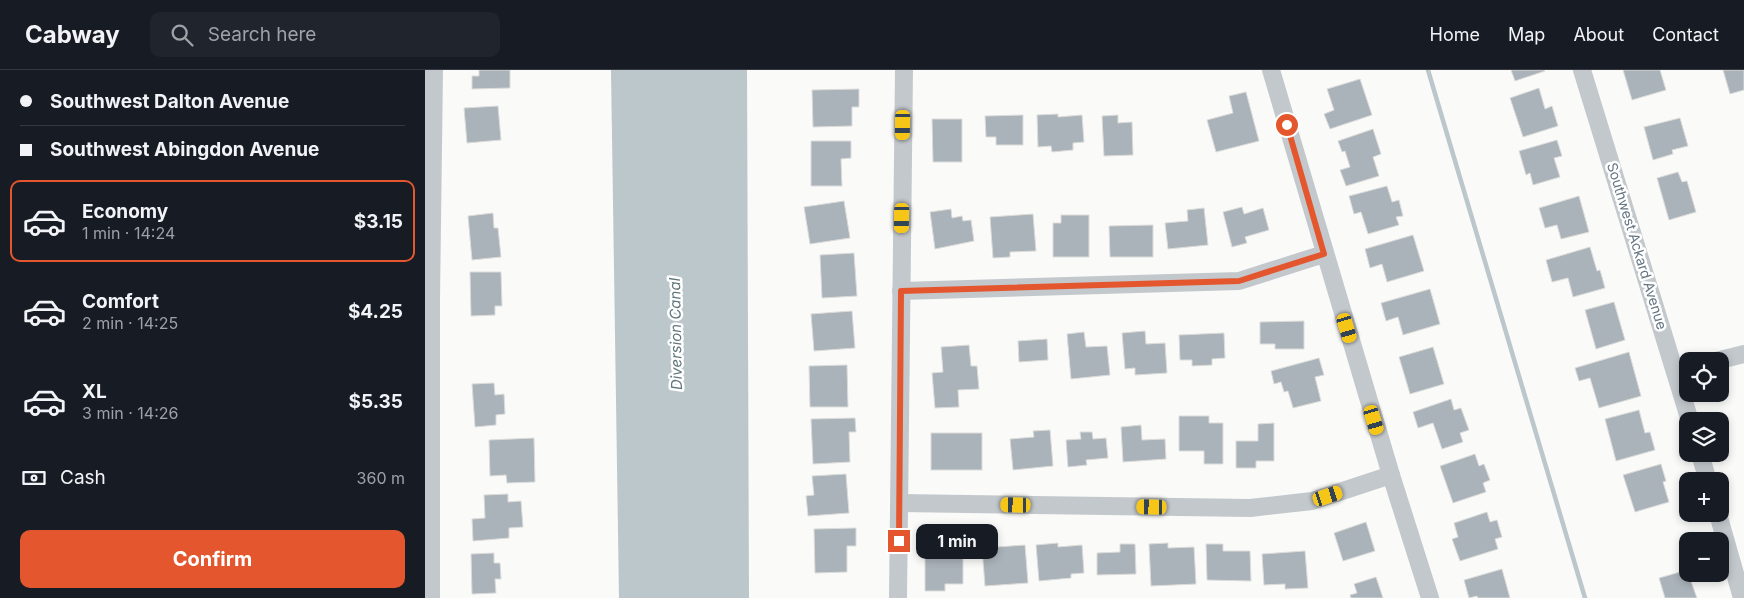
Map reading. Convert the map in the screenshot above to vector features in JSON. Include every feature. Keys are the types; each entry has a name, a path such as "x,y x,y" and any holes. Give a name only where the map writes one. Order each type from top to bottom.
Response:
{"street":[{"path":"431,598 431,299 434,70"},
{"path":"898,598 904,70"},
{"path":"1271,70 1324,254 1430,598"},
{"name":"Southwest Ackard Avenue","path":"1582,70 1679,361"},
{"path":"901,291 1239,281 1324,254"},
{"path":"1729,358 1744,354"},
{"path":"899,503 1250,508 1312,500 1391,475"},
{"path":"1720,522 1743,598"}],"water":[{"name":"Diversion Canal","path":"611,70 747,70 749,598 619,598"}],"building":[{"path":"479,70 510,70 510,88 472,89 472,76 479,76"},
{"path":"1511,70 1544,70 1545,71 1515,81"},
{"path":"1623,70 1660,70 1666,90 1632,100"},
{"path":"1723,70 1744,70 1744,90 1730,94"},
{"path":"1360,79 1372,115 1330,129 1324,114 1334,110 1327,89"},
{"path":"1539,88 1545,109 1552,106 1558,126 1523,137 1510,98"},
{"path":"859,89 859,107 852,107 852,126 813,127 812,90"},
{"path":"1246,92 1259,141 1216,152 1207,120 1233,113 1229,96"},
{"path":"498,106 501,140 467,143 464,108"},
{"path":"1058,114 1058,117 1082,115 1084,142 1073,143 1073,150 1052,152 1051,146 1038,147 1037,115"},
{"path":"1023,115 1023,145 996,145 996,137 986,137 985,116"},
{"path":"1118,115 1118,123 1132,122 1133,155 1104,156 1102,116"},
{"path":"1680,118 1688,146 1672,150 1673,154 1653,160 1644,127"},
{"path":"932,119 962,119 962,162 933,162"},
{"path":"1373,129 1381,154 1373,157 1379,176 1346,186 1340,170 1350,167 1345,151 1342,152 1338,141"},
{"path":"1557,140 1562,156 1554,158 1560,177 1533,185 1530,173 1526,175 1519,151"},
{"path":"811,141 851,141 851,158 841,159 842,186 811,186"},
{"path":"1678,172 1682,182 1687,181 1696,212 1669,220 1657,178"},
{"path":"1387,186 1392,202 1399,200 1403,216 1396,217 1399,225 1368,234 1361,212 1354,214 1349,196"},
{"path":"1579,196 1589,232 1561,239 1557,225 1545,228 1539,208"},
{"path":"844,201 850,238 810,244 804,207"},
{"path":"1242,207 1244,214 1263,208 1269,230 1245,237 1247,243 1232,247 1223,212"},
{"path":"1204,208 1208,245 1168,249 1165,223 1188,221 1187,210"},
{"path":"951,209 952,218 962,216 963,221 971,220 974,241 935,249 930,212"},
{"path":"493,213 494,228 498,228 501,257 472,260 468,216"},
{"path":"1033,214 1036,251 1010,252 1010,257 993,258 990,217"},
{"path":"1061,215 1089,215 1089,257 1053,257 1053,223 1061,223"},
{"path":"1153,225 1153,257 1110,257 1109,226"},
{"path":"1413,235 1424,271 1387,282 1382,264 1370,268 1365,249"},
{"path":"1590,247 1597,271 1600,270 1605,288 1573,297 1568,278 1552,282 1546,260"},
{"path":"854,253 857,296 822,298 820,255"},
{"path":"470,272 501,272 502,306 495,306 495,315 471,316"},
{"path":"1430,289 1440,324 1403,335 1398,317 1386,321 1381,303"},
{"path":"1614,302 1625,340 1596,349 1585,310"},
{"path":"852,311 855,348 814,351 811,314"},
{"path":"1304,321 1304,349 1275,349 1275,344 1260,344 1260,322"},
{"path":"1145,331 1146,344 1165,343 1167,373 1135,375 1135,368 1125,369 1122,333"},
{"path":"1084,332 1086,347 1107,346 1110,375 1071,379 1067,334"},
{"path":"1224,333 1225,358 1212,359 1212,365 1192,366 1192,360 1180,360 1179,335"},
{"path":"1047,339 1048,360 1019,362 1018,341"},
{"path":"969,345 971,366 977,366 979,389 958,390 959,407 935,408 932,373 943,372 941,347"},
{"path":"1433,347 1444,384 1410,394 1399,357"},
{"path":"1629,352 1641,396 1599,408 1590,378 1579,381 1575,368"},
{"path":"1319,358 1324,375 1315,377 1321,401 1293,408 1288,391 1284,392 1281,382 1274,384 1271,371"},
{"path":"847,365 848,407 810,407 809,366"},
{"path":"494,383 495,395 504,394 505,414 496,415 496,425 475,427 472,384"},
{"path":"1451,399 1454,410 1461,408 1469,430 1460,433 1463,442 1442,449 1433,423 1418,428 1413,412"},
{"path":"1639,410 1645,433 1650,432 1655,450 1616,461 1605,419"},
{"path":"1179,416 1209,416 1209,423 1223,423 1223,464 1204,464 1204,451 1179,451"},
{"path":"855,418 856,432 849,432 850,462 813,464 811,419"},
{"path":"1274,423 1274,461 1256,461 1256,468 1236,468 1236,441 1258,441 1258,424"},
{"path":"1141,425 1142,440 1165,439 1166,459 1123,462 1121,427"},
{"path":"1050,430 1053,466 1013,470 1010,439 1034,437 1033,431"},
{"path":"1080,432 1092,432 1093,439 1106,438 1108,458 1086,460 1087,465 1068,467 1066,440 1081,439"},
{"path":"931,433 982,433 982,470 931,470"},
{"path":"534,438 535,482 507,483 506,475 490,476 489,440"},
{"path":"1475,454 1479,466 1484,464 1490,480 1483,483 1486,492 1453,503 1440,466"},
{"path":"1661,464 1666,481 1663,482 1669,502 1635,512 1623,475"},
{"path":"846,474 849,513 808,516 806,496 814,495 812,476"},
{"path":"508,494 508,502 521,501 523,527 509,528 509,538 473,541 472,519 485,518 484,495"},
{"path":"1487,512 1490,522 1497,520 1502,537 1495,539 1498,549 1460,561 1452,539 1458,537 1454,523"},
{"path":"1366,522 1375,551 1343,561 1334,533"},
{"path":"856,528 856,546 847,546 847,572 815,573 814,529"},
{"path":"1058,543 1058,547 1082,545 1084,573 1071,574 1071,578 1039,581 1036,545"},
{"path":"1168,543 1168,548 1194,547 1196,584 1151,586 1149,544"},
{"path":"1120,544 1135,544 1136,574 1097,575 1097,553 1120,552"},
{"path":"1206,544 1223,544 1223,551 1250,551 1251,581 1207,580"},
{"path":"1025,545 1028,583 985,586 982,548"},
{"path":"1305,551 1308,588 1285,589 1285,584 1264,585 1262,554"},
{"path":"925,552 941,552 941,556 963,557 963,584 945,584 945,591 925,591"},
{"path":"494,553 494,563 500,563 501,579 495,579 496,593 472,594 471,554"},
{"path":"1502,569 1510,598 1478,598 1477,596 1469,598 1464,580"},
{"path":"1679,572 1679,582 1691,582 1697,598 1665,598 1659,578"},
{"path":"1376,577 1383,598 1351,598 1350,595 1357,593 1354,584"}],"waterway":[{"path":"1428,70 1585,598"}],"route":[{"path":"899,541 901,291 1239,281 1324,254 1287,125"}]}
